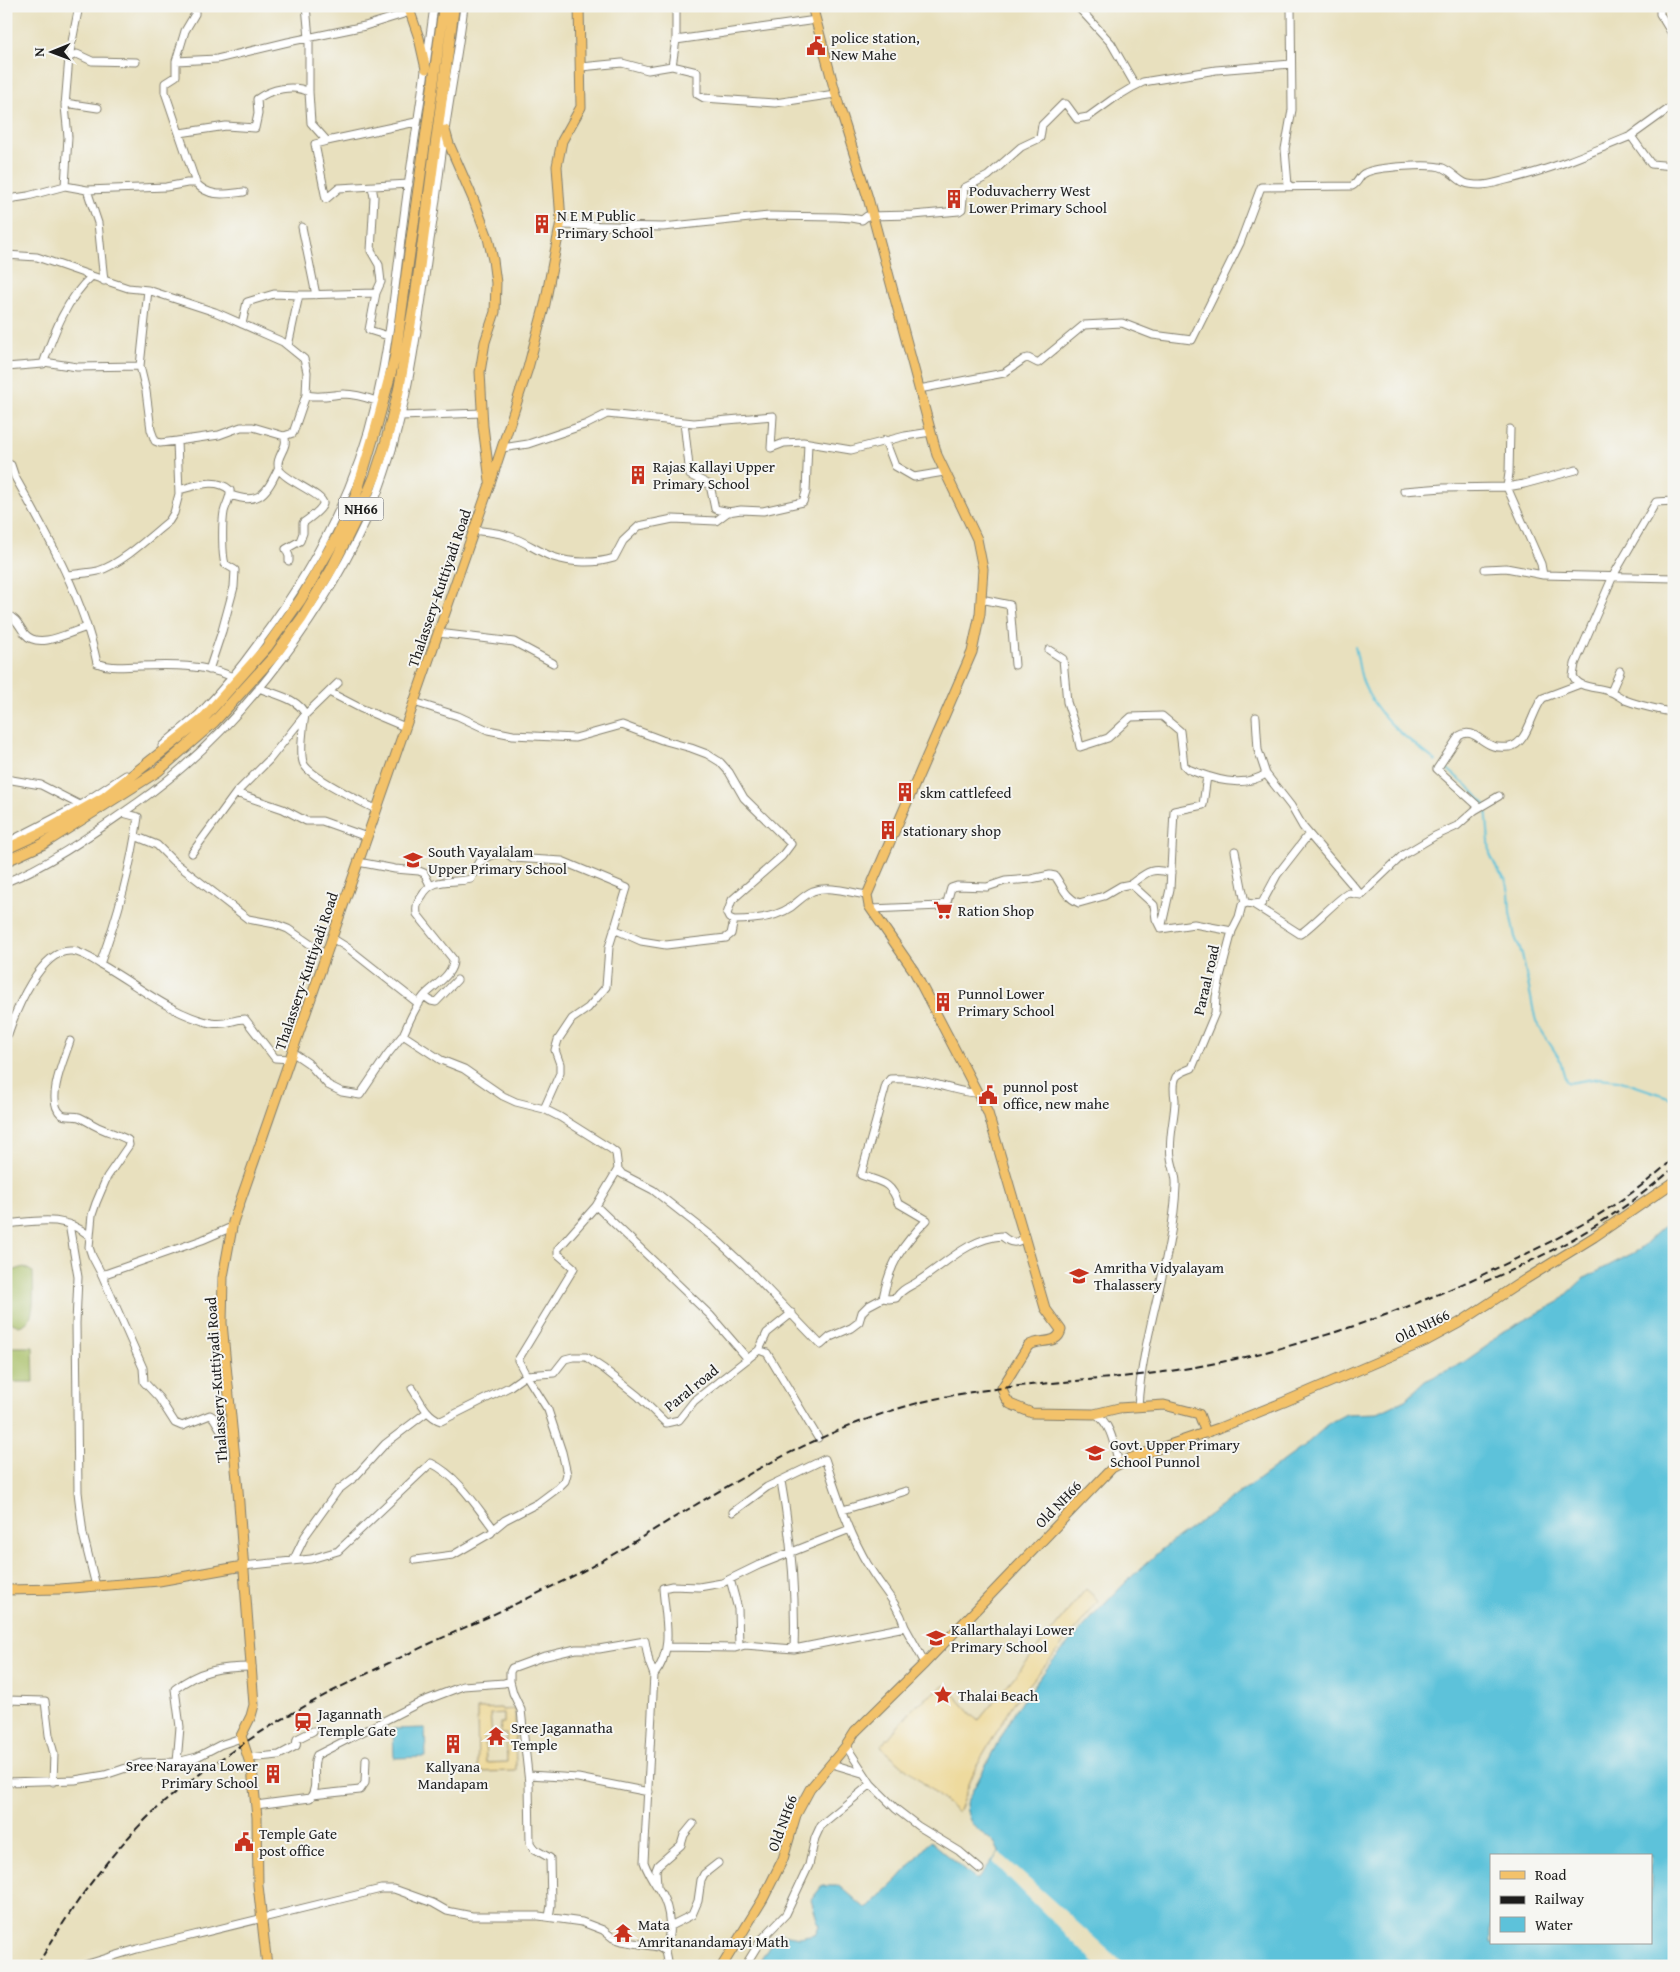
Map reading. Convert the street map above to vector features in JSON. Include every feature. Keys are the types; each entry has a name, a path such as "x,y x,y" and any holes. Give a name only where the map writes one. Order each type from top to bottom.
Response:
{"highway":[{"name":"NH66","path":"6,849 40,833 105,797 202,720 267,647 301,599 336,538 356,495 395,357 444,6"},
{"name":"NH66","path":"6,861 43,844 158,771 214,722 276,655 302,618 335,561 375,476 400,389 416,293 454,6"}],"main road":[{"name":"Thalassery-Kuttiyadi Road","path":"241,1738 254,1708 233,1432 222,1322 222,1277 232,1227 490,484 528,368 545,304 561,224 557,166 562,141 581,107 579,6"},
{"path":"812,6 873,217 937,455 977,539 983,569 980,614 972,652 867,895 871,909 914,971 988,1113 1045,1308 1061,1330 1060,1336 1056,1338 1032,1343 1028,1346 1003,1383 1002,1388 1010,1404 1032,1413 1046,1415 1096,1414 1119,1408 1164,1405 1193,1412 1201,1417 1206,1432"},
{"path":"409,9 419,38 426,69"},
{"path":"445,130 488,238 496,283 495,312 482,356 480,372 482,413 490,484"},
{"name":"Old NH66","path":"722,1966 764,1900 783,1859 796,1815 810,1789 832,1764 855,1732 925,1663 1112,1468 1130,1458 1206,1432 1284,1402 1426,1341 1459,1323 1594,1237 1674,1182"},
{"path":"6,1590 60,1589 160,1581 243,1566"},
{"path":"241,1738 252,1769 256,1805 258,1885 267,1966"}],"street":[{"path":"65,186 68,137 65,103 69,57 79,6"},
{"path":"194,6 195,14 185,31 176,60 176,76 165,83 165,92 196,184 204,191 222,195 244,192"},
{"path":"306,6 309,38 311,123 327,141"},
{"path":"6,843 80,805 128,774 200,713 233,677 285,608 337,518 362,452 376,401 388,336 416,122 426,69 434,6"},
{"path":"6,882 49,860 123,813 186,766 260,688 329,591 362,528 384,471 401,416 423,295 464,6"},
{"path":"672,66 676,40 676,6"},
{"path":"1077,6 1111,43 1134,83 1133,87"},
{"path":"1288,185 1285,149 1292,110 1291,6"},
{"path":"1660,6 1660,14 1674,37"},
{"path":"176,60 218,59 365,26 409,9"},
{"path":"676,40 816,20"},
{"path":"69,57 76,54 92,61 136,62"},
{"path":"580,67 622,63 648,70 672,66 697,72 696,94 704,98 775,102 836,94"},
{"path":"561,224 662,228 769,216 844,217 862,220 867,216 913,216 959,211 962,209 964,188 988,176 1021,147 1040,138 1042,125 1063,104 1066,104 1077,119 1088,117 1112,99 1143,82 1216,70 1291,64"},
{"path":"180,133 226,126 255,128 258,114 257,99 265,94 284,89 301,88 309,92"},
{"path":"65,103 98,108"},
{"path":"920,389 1004,373 1028,358 1038,363 1084,325 1122,323 1153,335 1192,340 1240,243 1261,187 1288,185 1352,186 1357,183 1362,173 1385,168 1430,166 1443,168 1460,182 1469,185 1483,185 1532,174 1584,156 1631,136 1674,105"},
{"path":"409,184 339,188 326,199 315,144 416,122"},
{"path":"1631,136 1651,164 1674,166"},
{"path":"6,208 8,199 28,196 65,186 86,190 196,184"},
{"path":"372,187 374,197 371,252 378,265 381,282 376,293 369,330 388,336"},
{"path":"86,190 98,222 104,281"},
{"path":"302,227 316,295"},
{"path":"6,255 37,257 104,281 128,288 148,290 214,312 288,346 304,359 307,372 306,395 294,433 284,436 241,427 219,435 160,443 155,441 140,366 148,290"},
{"path":"6,367 42,365 64,313 77,292 92,276"},
{"path":"242,324 247,302 274,294 376,293"},
{"path":"288,346 299,295"},
{"path":"44,362 77,367 140,366"},
{"path":"306,395 322,397 344,394 362,396 376,401"},
{"path":"401,416 482,413"},
{"path":"502,448 528,444 587,424 607,414 684,422 773,416 771,448 784,443 808,443 850,450 885,440 931,432"},
{"path":"684,422 690,475 710,485 715,508 731,512 763,511 803,502 806,492 808,443"},
{"path":"1510,430 1507,487 1541,564 1543,575"},
{"path":"231,495 243,500 254,499 261,496 267,490 279,467 279,459 286,440 284,436"},
{"path":"885,440 895,466 914,477 944,472"},
{"path":"67,575 100,570 123,558 169,521 176,507 179,490 177,441"},
{"path":"6,463 11,465 82,608 97,664 107,668 164,665 193,666 233,677"},
{"path":"279,467 281,471 299,485 319,496 323,501 319,509 303,523 303,538 286,549 289,561"},
{"path":"1404,491 1507,487 1576,470"},
{"path":"179,490 216,482 226,486 230,490 231,495 224,512 223,554 226,564 235,570 234,587 209,670"},
{"path":"1674,501 1656,502 1613,576 1573,676 1575,681 1580,684 1611,692 1622,699 1638,705 1674,713"},
{"path":"474,530 507,535 523,541 552,557 574,561 602,562 614,558 623,541 639,526 673,519 716,521 731,512"},
{"path":"1485,569 1506,568 1543,575 1674,578"},
{"path":"981,599 1010,605 1015,665"},
{"path":"6,615 11,616 18,622 25,633 32,640 36,641 44,641 87,627"},
{"path":"438,633 514,642 553,664"},
{"path":"1049,650 1063,659 1067,702 1080,746 1108,738 1131,717 1162,716 1180,730 1184,765 1188,769 1222,781 1236,782 1254,780 1266,774"},
{"path":"1611,692 1620,671"},
{"path":"192,853 236,793 269,760 305,715 338,683"},
{"path":"1483,805 1437,769 1459,736 1464,732 1469,732 1491,746 1512,747 1518,743 1532,722 1538,703 1543,698 1580,684"},
{"path":"260,688 297,704 303,709 305,715 303,762 307,770 318,779 376,810"},
{"path":"328,692 406,727"},
{"path":"414,702 458,716 488,730 513,736 575,738 622,725 706,754 720,762 729,772 744,798 791,844 782,856 732,900 728,914 729,918 734,920 773,916 818,890 836,889 867,895"},
{"path":"1256,717 1258,750 1266,774 1292,806 1309,834 1360,895"},
{"path":"1161,929 1170,889 1174,811 1203,805 1207,776"},
{"path":"6,779 41,785 80,805"},
{"path":"236,793 283,809 306,821 322,821 367,837"},
{"path":"1360,895 1403,855 1435,836 1457,826 1483,805 1499,796"},
{"path":"100,964 112,931 127,875 138,817 123,813"},
{"path":"1245,903 1262,903 1277,874 1309,834"},
{"path":"135,836 157,845 173,861 248,918 288,928 326,954"},
{"path":"1232,931 1245,903 1235,851"},
{"path":"6,1035 30,983 54,956 64,951 74,951 100,964 151,996 194,1017 222,1024 245,1019 275,1058 291,1056 308,1063 328,1085 342,1092 360,1095 386,1055 403,1035 424,996 453,966 453,959 417,914 416,905 427,887 433,883 471,879 478,864 500,852 507,853 513,858 562,862 612,880 627,888 609,947 606,987 588,1008 572,1019 558,1040 555,1050 560,1064 560,1074 544,1109"},
{"path":"358,862 395,869 419,871 424,873 430,885"},
{"path":"871,909 941,906 946,902 951,888 957,886 987,887 1006,881 1031,880 1050,875 1054,876 1063,891 1072,900 1079,903 1104,896 1121,886 1131,884 1148,871 1160,870 1171,873"},
{"path":"1131,884 1154,905 1156,919 1161,929"},
{"path":"1253,904 1300,934 1343,896 1350,893 1360,895"},
{"path":"614,928 641,941 666,945 726,938 731,934 734,920"},
{"name":"Paraal road","path":"1138,1407 1143,1355 1156,1309 1174,1219 1176,1175 1170,1146 1174,1112 1174,1082 1180,1073 1192,1068 1212,1022 1221,973 1232,931 1194,924 1161,929"},
{"path":"332,938 348,948 419,1004"},
{"path":"424,996 436,1002 457,980"},
{"path":"403,1035 441,1060 464,1069 503,1096 516,1102 544,1109 611,1149 617,1157 618,1169 622,1174 652,1190 718,1241 821,1344 830,1337 859,1322 862,1312 868,1306 883,1298 896,1298 901,1290 917,1282 944,1262 981,1240 1002,1236 1012,1243 1020,1242 1025,1237"},
{"path":"70,1041 55,1084 56,1106 60,1114 82,1118 101,1129 128,1140 129,1145 107,1177 92,1215 89,1247 142,1368 144,1382 159,1398 175,1423 182,1426 210,1415 222,1432 233,1432"},
{"path":"883,1298 888,1275 894,1260 900,1250 927,1220 898,1203 896,1194 882,1181 861,1175 883,1091 890,1079 916,1080 977,1093"},
{"path":"415,1560 453,1555 491,1533 505,1520 538,1503 565,1481 567,1474 556,1429 548,1410 518,1360 574,1268 558,1254 558,1249 596,1206 618,1169"},
{"path":"596,1206 710,1315 748,1359"},
{"path":"6,1224 60,1220 90,1236"},
{"path":"69,1224 78,1277 76,1323 78,1492 83,1534 96,1586"},
{"path":"102,1275 202,1240 232,1227"},
{"name":"Paral road","path":"526,1375 554,1373 565,1358 586,1357 654,1409 663,1421 671,1423 679,1420 694,1402 759,1350 767,1334 792,1314"},
{"path":"759,1350 767,1353 818,1438"},
{"path":"412,1388 427,1412 441,1422 509,1387 526,1375"},
{"path":"293,1560 305,1536 338,1490 355,1477 385,1444 427,1412"},
{"path":"1096,1414 1104,1420 1111,1434 1119,1464"},
{"path":"733,1512 767,1487 825,1459 850,1529 868,1566 900,1611 905,1627 925,1663"},
{"path":"243,1566 321,1557 338,1551 432,1463 444,1470 469,1495 494,1529"},
{"path":"780,1481 791,1553 796,1604 794,1649"},
{"path":"843,1510 906,1491"},
{"path":"654,1675 662,1664 667,1647 667,1621 663,1588 710,1585 730,1579 759,1565 850,1529"},
{"path":"730,1579 738,1609 739,1646"},
{"path":"667,1647 745,1645 794,1649 905,1627"},
{"path":"549,1917 551,1904 550,1858 534,1848 530,1843 529,1775 521,1710 513,1692 510,1672 512,1668 542,1657 576,1650 599,1649 645,1641 649,1662 654,1675 644,1862 647,1872 666,1904 670,1926 669,1940 665,1951 668,1966"},
{"path":"177,1762 180,1727 175,1689 212,1670 252,1667"},
{"path":"312,1795 314,1793 314,1761 318,1756 421,1702 463,1686 510,1681"},
{"path":"6,1700 45,1701 49,1735 54,1754 53,1782"},
{"path":"249,1758 279,1755 296,1746 297,1739 313,1730"},
{"path":"6,1782 53,1782 106,1775 141,1763 177,1762 197,1757 220,1745 241,1738"},
{"path":"846,1746 858,1762 862,1773 896,1809 918,1826 959,1851 980,1869"},
{"path":"256,1805 304,1800 312,1795 360,1790 365,1782 366,1759"},
{"path":"832,1764 862,1773"},
{"path":"529,1775 578,1778 649,1792"},
{"path":"745,1966 761,1940 786,1914 809,1865 815,1838 821,1825 871,1784"},
{"path":"657,1887 656,1870 658,1865 681,1845 684,1835 693,1824"},
{"path":"670,1926 692,1915 698,1901 701,1880 704,1874 718,1863"},
{"path":"81,1966 137,1949 380,1889 394,1889 447,1911 472,1916 549,1917 582,1922 603,1930 613,1938 658,1947 665,1951"}],"green space":[{"path":"24,1267 33,1272 33,1306 30,1318 26,1323 19,1326 10,1322 6,1317 6,1275 9,1272"},
{"path":"10,1347 33,1347 34,1382 11,1382"}],"sand":[{"name":"Thalai Beach","path":"1086,1589 1099,1601 1013,1704 975,1769 958,1813 881,1747 914,1707 945,1685 978,1721"},
{"path":"477,1709 515,1709 516,1771 478,1772","holes":["504,1713 504,1723 500,1723 501,1734 506,1734 507,1762 486,1763 485,1736 492,1735 490,1714"]}],"water":[{"path":"1674,1220 1674,1966 757,1966 776,1936 783,1934 799,1937 815,1934 819,1926 811,1900 822,1886 840,1886 865,1908 868,1908 899,1878 931,1841 975,1879 978,1879 999,1852 990,1839 971,1822 966,1803 1015,1711 1051,1663 1128,1580 1162,1549 1303,1447 1331,1422 1346,1414 1378,1413 1405,1400 1425,1381 1461,1364 1487,1346 1499,1334 1559,1302 1583,1279 1639,1250 1663,1227"},
{"path":"425,1728 426,1757 394,1758 393,1729"}],"pier":[{"path":"999,1852 1126,1966 1097,1966 993,1862"}],"waterway":[{"path":"1355,647 1363,682 1376,706 1393,726 1436,761"},
{"path":"1444,766 1474,792 1486,806 1490,854 1497,869 1506,880 1515,937 1522,954 1536,1022 1559,1058 1566,1081 1569,1083 1599,1078 1618,1080 1674,1099"}],"railway":[{"path":"37,1966 88,1887 117,1850 168,1799 231,1752 272,1725 358,1678 595,1565 713,1494 794,1451 878,1415 940,1398 1008,1387 1143,1375 1177,1370 1267,1352 1355,1326 1483,1275 1564,1235 1622,1200 1674,1158"},
{"path":"1484,1282 1534,1260 1605,1220 1670,1171"}],"place":[{"name":"police station, New Mahe","path":"816,46"},
{"name":"Poduvacherry West Lower Primary School","path":"954,199"},
{"name":"N E M Public Primary School","path":"542,224"},
{"name":"Rajas Kallayi Upper Primary School","path":"638,475"},
{"name":"skm cattlefeed","path":"905,792"},
{"name":"stationary shop","path":"888,830"},
{"name":"South Vayalalam Upper Primary School","path":"413,860"},
{"name":"Ration Shop","path":"943,910"},
{"name":"Punnol Lower Primary School","path":"943,1002"},
{"name":"punnol post office, new mahe","path":"988,1095"},
{"name":"Amritha Vidyalayam Thalassery","path":"1079,1276"},
{"name":"Govt. Upper Primary School Punnol","path":"1095,1453"},
{"name":"Kallarthalayi Lower Primary School","path":"936,1638"},
{"name":"Thalai Beach","path":"943,1695"},
{"name":"Jagannath Temple Gate","path":"303,1722"},
{"name":"Sree Jagannatha Temple","path":"496,1736"},
{"name":"Kallyana Mandapam","path":"453,1744"},
{"name":"Sree Narayana Lower Primary School","path":"273,1774"},
{"name":"Temple Gate post office","path":"244,1842"},
{"name":"Mata Amritanandamayi Math","path":"623,1933"}]}
